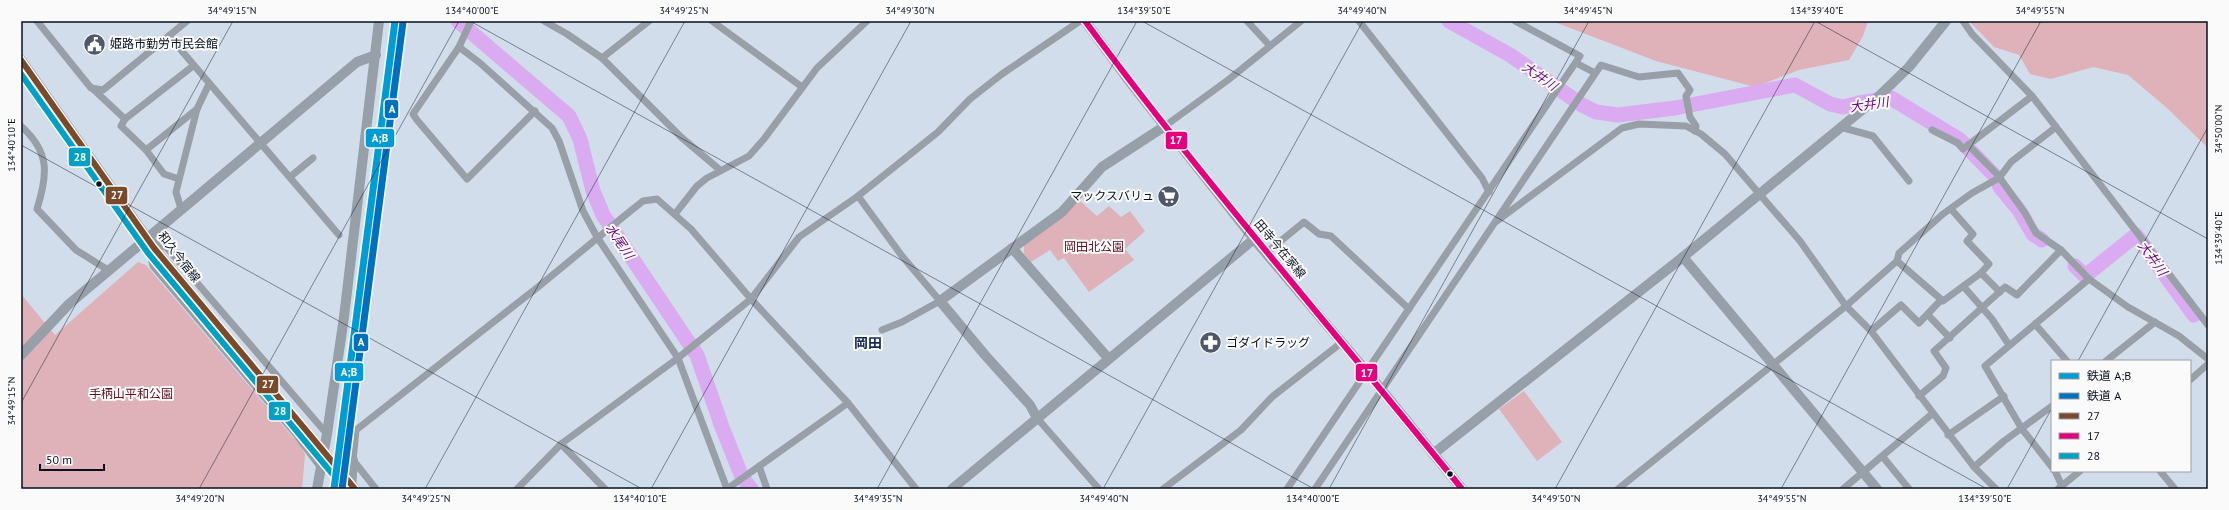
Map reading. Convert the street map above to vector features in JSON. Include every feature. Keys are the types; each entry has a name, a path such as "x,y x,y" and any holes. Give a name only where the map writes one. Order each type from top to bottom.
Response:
{"street":[{"path":"37,21 91,88 125,119"},
{"path":"91,88 103,90 187,21"},
{"path":"317,489 327,434 376,55 379,21"},
{"path":"471,21 459,47 413,114 467,179 535,111"},
{"path":"544,21 567,34 602,58 681,137 720,170"},
{"path":"602,58 649,21"},
{"path":"712,21 802,87"},
{"path":"674,214 697,186 720,170 749,156 764,139 817,68 867,21"},
{"path":"517,489 561,444 706,337 751,299 799,237 858,196 938,132 970,99 1002,74 1080,21"},
{"name":"田寺今在家線","path":"1085,21 1164,126 1254,239 1367,372 1462,489"},
{"path":"1247,21 1270,46"},
{"path":"882,330 902,322 940,301 1062,212 1102,167 1164,126 1301,21"},
{"path":"1359,21 1482,178 1489,192"},
{"path":"1287,489 1580,56 1515,21"},
{"path":"1433,454 1683,257 1760,192 1879,96 1909,67 1946,21"},
{"path":"1963,21 1972,34 2032,96 2208,325"},
{"path":"169,36 193,66 339,235"},
{"path":"459,47 535,111 552,128 560,141 583,211 597,238 678,358 727,489 848,403"},
{"name":"和久今宿線","path":"355,489 241,354 146,238 357,62 376,55"},
{"path":"21,60 146,238 153,266 294,432 321,468"},
{"path":"1576,63 1595,73"},
{"path":"1315,489 1601,65 1639,77 1678,73 1690,90 1686,96 1690,117 1696,126 1695,131"},
{"path":"180,179 164,174 146,150 121,126 125,119 193,66"},
{"path":"181,209 176,192 197,109 209,84"},
{"path":"1932,130 1958,143 1963,149 2032,96"},
{"path":"146,150 197,109"},
{"path":"1497,221 1622,128 1639,124 1686,126 1725,154 1760,192 1800,241 1846,306 1871,331 1948,435 1974,467 1996,489"},
{"path":"21,126 30,134 44,155 44,179 37,209 76,250 108,270"},
{"path":"1618,489 1846,306 1897,261 1899,253 1943,214 1972,193 1999,178 2011,162 2056,126"},
{"path":"1840,127 1873,136 1909,181"},
{"path":"1968,145 1999,178 2025,213 2036,233 2061,250 2089,279 2128,307 2178,336 2208,359"},
{"path":"290,177 313,158"},
{"path":"858,196 902,256 985,355 1030,405 1037,418 1099,489"},
{"path":"350,489 356,430 443,360 538,287 623,217 644,201 657,198 691,229 751,299 848,403 916,489"},
{"path":"1871,331 1901,305 1919,324 1941,300 1943,301 1964,287 1981,273 1989,264 1967,241 1973,234 1951,209"},
{"path":"1266,253 1304,222 1319,234 1331,236 1409,309"},
{"path":"146,238 167,248 327,434"},
{"path":"21,355 69,304 146,238"},
{"path":"952,489 1108,358 1254,239"},
{"path":"1012,248 1108,358"},
{"path":"1919,396 1943,376 1946,368 1934,351 2005,287 2017,296 2061,250"},
{"path":"1683,257 1775,364 1877,489"},
{"path":"1897,261 1941,300"},
{"path":"1981,273 2000,292"},
{"path":"2051,466 2022,429 1985,366 2089,279"},
{"path":"1964,287 1983,307 2009,345"},
{"path":"1928,315 1950,338"},
{"path":"2107,360 2155,322"},
{"path":"2035,324 2065,360"},
{"path":"1163,489 1241,430 1272,397 1341,343"},
{"path":"2191,379 2208,364"},
{"path":"1948,435 2004,396"},
{"path":"1974,467 2004,441 2049,409"},
{"path":"1843,489 1884,457 1932,414"},
{"path":"561,444 605,489"},
{"path":"1884,457 1909,489"},
{"path":"352,460 376,489"},
{"path":"759,466 767,489"},
{"path":"2055,472 2060,487 2079,472"},
{"path":"2161,472 2175,489"}],"green space":[{"path":"1552,21 1868,21 1863,36 1849,60 1799,70 1755,87 1656,61"},
{"path":"1974,21 2208,21 2208,148 2167,108 2128,75 2093,67 2051,79 2030,74 2019,55 1994,47 1971,23"},
{"name":"岡田北公園","path":"1079,200 1097,216 1109,206 1121,217 1130,211 1145,231 1125,249 1134,260 1089,292 1064,258 1058,261 1050,250 1031,262 1024,254 1024,243"},
{"name":"手柄山平和公園","path":"138,262 146,265 302,448 305,455 302,489 21,489 21,294 55,335"},
{"path":"1524,391 1562,442 1537,461 1499,409"}],"waterway":[{"name":"水尾川","path":"458,21 569,116 580,139 593,191 603,215 697,355 722,427 742,477 751,489"},
{"name":"大井川","path":"1449,21 1510,55 1582,105 1596,112 1618,115 1675,108 1795,85 1830,104 1843,107 1891,98 1960,140 1995,176 2000,187 2019,210 2033,234 2042,240"},
{"name":"大井川","path":"2075,266 2085,276 2136,235 2194,315"}],"rail line":[{"name":"A;B","path":"334,489 395,21"},
{"name":"A","path":"342,489 403,22"}],"transit line":[{"name":"17","path":"1085,21 1223,199 1462,489"},
{"name":"27","path":"21,60 154,248 355,489"},
{"name":"28","path":"21,74 148,253 345,489"}],"place":[{"name":"姫路市勤労市民会館","path":"95,44"},
{"name":"マックスバリュ","path":"1169,196"},
{"name":"ゴダイドラッグ","path":"1210,343"}],"district":[{"name":"岡田","path":"868,343"}]}
